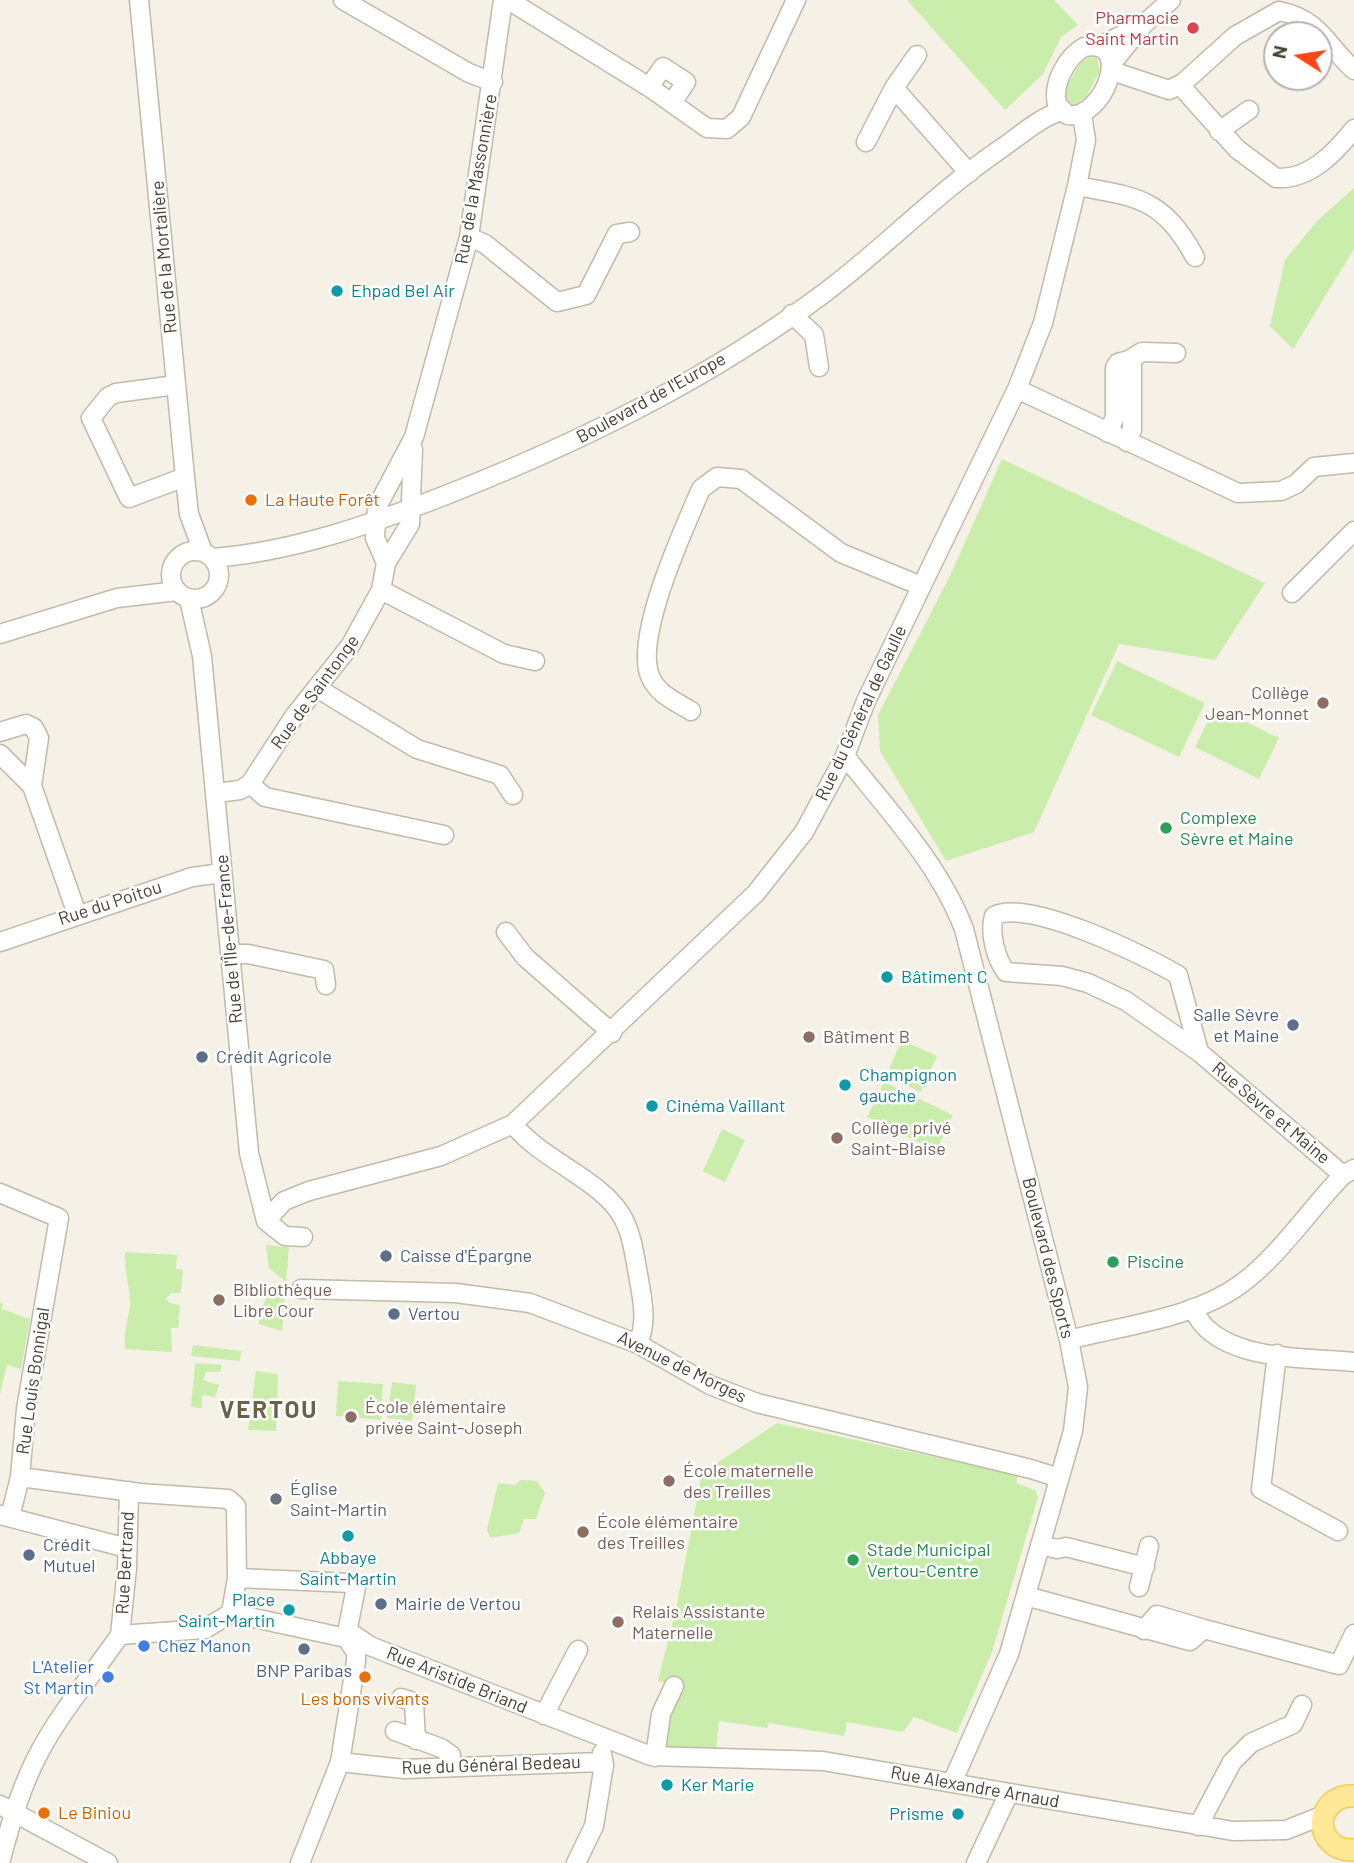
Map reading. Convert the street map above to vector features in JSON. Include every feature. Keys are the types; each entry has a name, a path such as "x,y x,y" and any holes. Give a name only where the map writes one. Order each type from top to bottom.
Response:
{"main road":[{"path":"1335,1842 1332,1802 1352,1793"}],"street":[{"name":"Rue de la Mortalière","path":"139,0 184,477 189,514 208,555"},
{"path":"343,0 469,73 493,82"},
{"path":"503,0 510,1 649,87 707,128 727,129 741,117 796,0"},
{"name":"Rue de la Massonnière","path":"412,508 410,491 414,436 469,237 503,0"},
{"path":"1143,25 1098,47 1084,47 1076,52 1066,65 1056,91 1061,111 1072,116 1082,114 1101,94 1112,67 1143,25 1171,0"},
{"path":"1098,47 1112,67 1169,90 1180,85 1235,36 1279,11 1311,24 1329,40 1354,70"},
{"path":"866,142 894,88 917,55"},
{"path":"649,87 663,67 686,82 672,103"},
{"path":"1180,85 1237,149 1276,178 1300,176 1351,139"},
{"path":"894,88 969,173"},
{"name":"Boulevard de l'Europe","path":"987,158 996,146 1056,91"},
{"path":"1219,131 1249,110"},
{"name":"Boulevard de l'Europe","path":"208,555 268,550 374,522 521,466 627,416 705,371 825,292 987,158 1046,116 1061,111"},
{"name":"Rue du Général de Gaulle","path":"266,1221 284,1201 309,1191 441,1156 513,1124 612,1034 756,893 804,832 845,756 866,701 1017,389 1043,323 1086,140 1082,114"},
{"path":"1077,186 1136,198 1156,207 1180,229 1195,257"},
{"path":"469,237 485,244 557,302 586,295 617,234 630,232"},
{"path":"792,314 814,335 819,367"},
{"path":"1108,433 1115,417 1115,369 1118,363 1142,352 1176,353"},
{"path":"1127,443 1132,430 1132,365 1129,360"},
{"path":"176,385 116,393 108,397 91,418 129,498 184,477"},
{"path":"1017,389 1238,493 1281,491 1296,484 1314,467 1354,463"},
{"name":"Rue de la Massonnière","path":"374,522 380,500 414,436"},
{"path":"691,711 657,689 649,671 648,642 659,587 701,489 718,477 741,479 841,553 920,586"},
{"name":"Rue de Saintonge","path":"250,784 295,715 358,635 381,590 386,563 410,524 412,508"},
{"name":"Rue de la Mortalière","path":"177,561 189,514"},
{"name":"Rue de Saintonge","path":"374,522 376,538 386,563"},
{"path":"1292,593 1354,531"},
{"name":"Boulevard de l'Europe","path":"219,578 268,550"},
{"path":"0,634 117,598 209,595 219,578 208,555 192,551 117,598"},
{"path":"177,561 172,584 183,595"},
{"path":"381,590 504,654 535,661"},
{"name":"Rue de l'Île-de-France","path":"183,595 202,656 249,1153 266,1221"},
{"name":"Rue de l'Île-de-France","path":"202,656 209,595"},
{"path":"317,688 417,749 500,775 513,795"},
{"path":"0,732 26,724 34,728 39,738 32,786"},
{"path":"0,754 32,786 77,914"},
{"name":"Boulevard des Sports","path":"845,756 896,820 939,881 964,929 1069,1340 1078,1387 1077,1408 1059,1478 1009,1654 952,1783"},
{"path":"216,793 240,790 250,784 265,797 444,835"},
{"name":"Rue du Poitou","path":"0,942 192,877 222,873"},
{"name":"Rue Sèvre et Maine","path":"1069,1340 1193,1307 1226,1294 1258,1269 1348,1172 1199,1052 1144,1012 1098,988 1062,976 1006,972 1000,963 991,925 994,916 1016,911 1029,913 1100,937 1178,975 1199,1052"},
{"path":"506,932 525,957 612,1034"},
{"path":"230,954 248,954 324,970 326,985"},
{"path":"513,1124 530,1143 612,1202 623,1217 632,1238 644,1310 638,1344"},
{"name":"Rue Louis Bonnigal","path":"0,1193 60,1218 26,1409 20,1477 129,1491 228,1499 236,1506 237,1578"},
{"path":"266,1221 285,1236 303,1237"},
{"name":"Avenue de Morges","path":"301,1289 456,1293 508,1298 555,1310 638,1344 710,1385 757,1403 1059,1478"},
{"path":"1193,1307 1204,1325 1233,1347 1354,1362"},
{"path":"1278,1354 1261,1489 1338,1531"},
{"path":"20,1477 5,1516 127,1548"},
{"name":"Rue Bertrand","path":"120,1635 129,1491"},
{"path":"1040,1545 1057,1549 1066,1547 1144,1567"},
{"path":"1139,1587 1149,1546"},
{"path":"231,1613 237,1578 351,1583 356,1587 355,1642 340,1762 300,1863"},
{"path":"1026,1596 1190,1641 1204,1629 1339,1665 1354,1634"},
{"path":"0,1863 7,1809 42,1747 120,1635 205,1629 231,1613 355,1642"},
{"name":"Rue Aristide Briand","path":"355,1642 622,1747 659,1758"},
{"name":"Rue Aristide Briand","path":"544,1715 578,1650"},
{"path":"659,1758 661,1714 674,1686"},
{"path":"401,1698 414,1702 416,1740"},
{"path":"1198,1826 1232,1762 1251,1743 1293,1724 1302,1705"},
{"path":"394,1731 441,1748 451,1755 451,1767"},
{"path":"576,1863 594,1826 604,1740"},
{"path":"602,1763 618,1757 622,1747"},
{"name":"Rue Alexandre Arnaud","path":"659,1758 778,1757 823,1761 1198,1826 1233,1831 1286,1830 1335,1842"},
{"name":"Rue du Général Bedeau","path":"340,1762 404,1769 602,1763"},
{"path":"976,1863 1009,1793"},
{"path":"7,1809 108,1863"}],"green space":[{"path":"907,0 1054,0 1078,25 1061,37 1043,74 1005,110"},
{"path":"1090,57 1097,58 1100,71 1086,97 1073,105 1067,103 1065,88 1082,61"},
{"path":"1354,188 1354,249 1293,349 1270,326 1285,260 1318,220"},
{"path":"1002,459 1265,583 1215,660 1119,644 1034,832 946,861 880,751 878,715 950,576"},
{"path":"1117,661 1205,703 1179,757 1091,715"},
{"path":"1215,707 1279,738 1259,779 1195,747"},
{"path":"902,1040 937,1056 921,1092 886,1076"},
{"path":"884,1082 953,1115 936,1151 867,1117"},
{"path":"722,1129 745,1140 725,1182 703,1171"},
{"path":"266,1245 289,1247 286,1282 269,1268"},
{"path":"125,1252 177,1255 176,1269 183,1270 181,1293 171,1293 166,1299 170,1303 180,1305 178,1328 171,1328 172,1352 125,1349 130,1303"},
{"path":"270,1284 285,1292 282,1331 258,1324"},
{"path":"0,1303 3,1304 2,1309 30,1319 21,1369 7,1365 0,1394"},
{"path":"193,1345 241,1351 240,1361 191,1356"},
{"path":"195,1363 222,1365 220,1372 206,1372 203,1380 219,1385 215,1397 202,1395 202,1408 191,1407"},
{"path":"256,1371 278,1374 276,1431 248,1430"},
{"path":"338,1381 383,1384 381,1420 336,1416"},
{"path":"392,1382 416,1385 412,1421 387,1418"},
{"path":"777,1423 1018,1475 1016,1483 1035,1490 1038,1497 992,1652 957,1733 914,1717 903,1732 847,1722 844,1736 769,1723 767,1728 719,1721 716,1750 670,1750 660,1738 671,1684 658,1681 676,1609 702,1473"},
{"path":"521,1480 537,1481 545,1493 536,1519 524,1519 519,1533 490,1538 487,1530 498,1483 515,1485"}],"place":[{"name":"Pharmacie Saint Martin","path":"1193,28"},
{"name":"Ehpad Bel Air","path":"337,291"},
{"name":"La Haute Forêt","path":"251,500"},
{"name":"Collège Jean-Monnet","path":"1323,703"},
{"name":"Complexe Sèvre et Maine","path":"1166,828"},
{"name":"Bâtiment C","path":"887,977"},
{"name":"Salle Sèvre et Maine","path":"1293,1025"},
{"name":"Bâtiment B","path":"809,1037"},
{"name":"Crédit Agricole","path":"202,1057"},
{"name":"Champignon gauche","path":"845,1085"},
{"name":"Cinéma Vaillant","path":"652,1106"},
{"name":"Collège privé Saint-Blaise","path":"837,1138"},
{"name":"Caisse d'Épargne","path":"386,1256"},
{"name":"Piscine","path":"1113,1262"},
{"name":"Bibliothèque Libre Cour","path":"219,1300"},
{"name":"Vertou","path":"394,1314"},
{"name":"École élémentaire privée Saint-Joseph","path":"351,1417"},
{"name":"École maternelle des Treilles","path":"669,1481"},
{"name":"Église Saint-Martin","path":"276,1499"},
{"name":"École élémentaire des Treilles","path":"583,1532"},
{"name":"Abbaye Saint-Martin","path":"348,1536"},
{"name":"Crédit Mutuel","path":"29,1555"},
{"name":"Stade Municipal Vertou-Centre","path":"853,1560"},
{"name":"Mairie de Vertou","path":"381,1604"},
{"name":"Place Saint-Martin","path":"289,1610"},
{"name":"Relais Assistante Maternelle","path":"618,1622"},
{"name":"Chez Manon","path":"144,1646"},
{"name":"BNP Paribas","path":"304,1649"},
{"name":"L'Atelier St Martin","path":"108,1677"},
{"name":"Les bons vivants","path":"365,1677"},
{"name":"Ker Marie","path":"667,1785"},
{"name":"Le Biniou","path":"44,1813"},
{"name":"Prisme","path":"958,1814"}],"district":[{"name":"VERTOU","path":"269,1410"}]}
